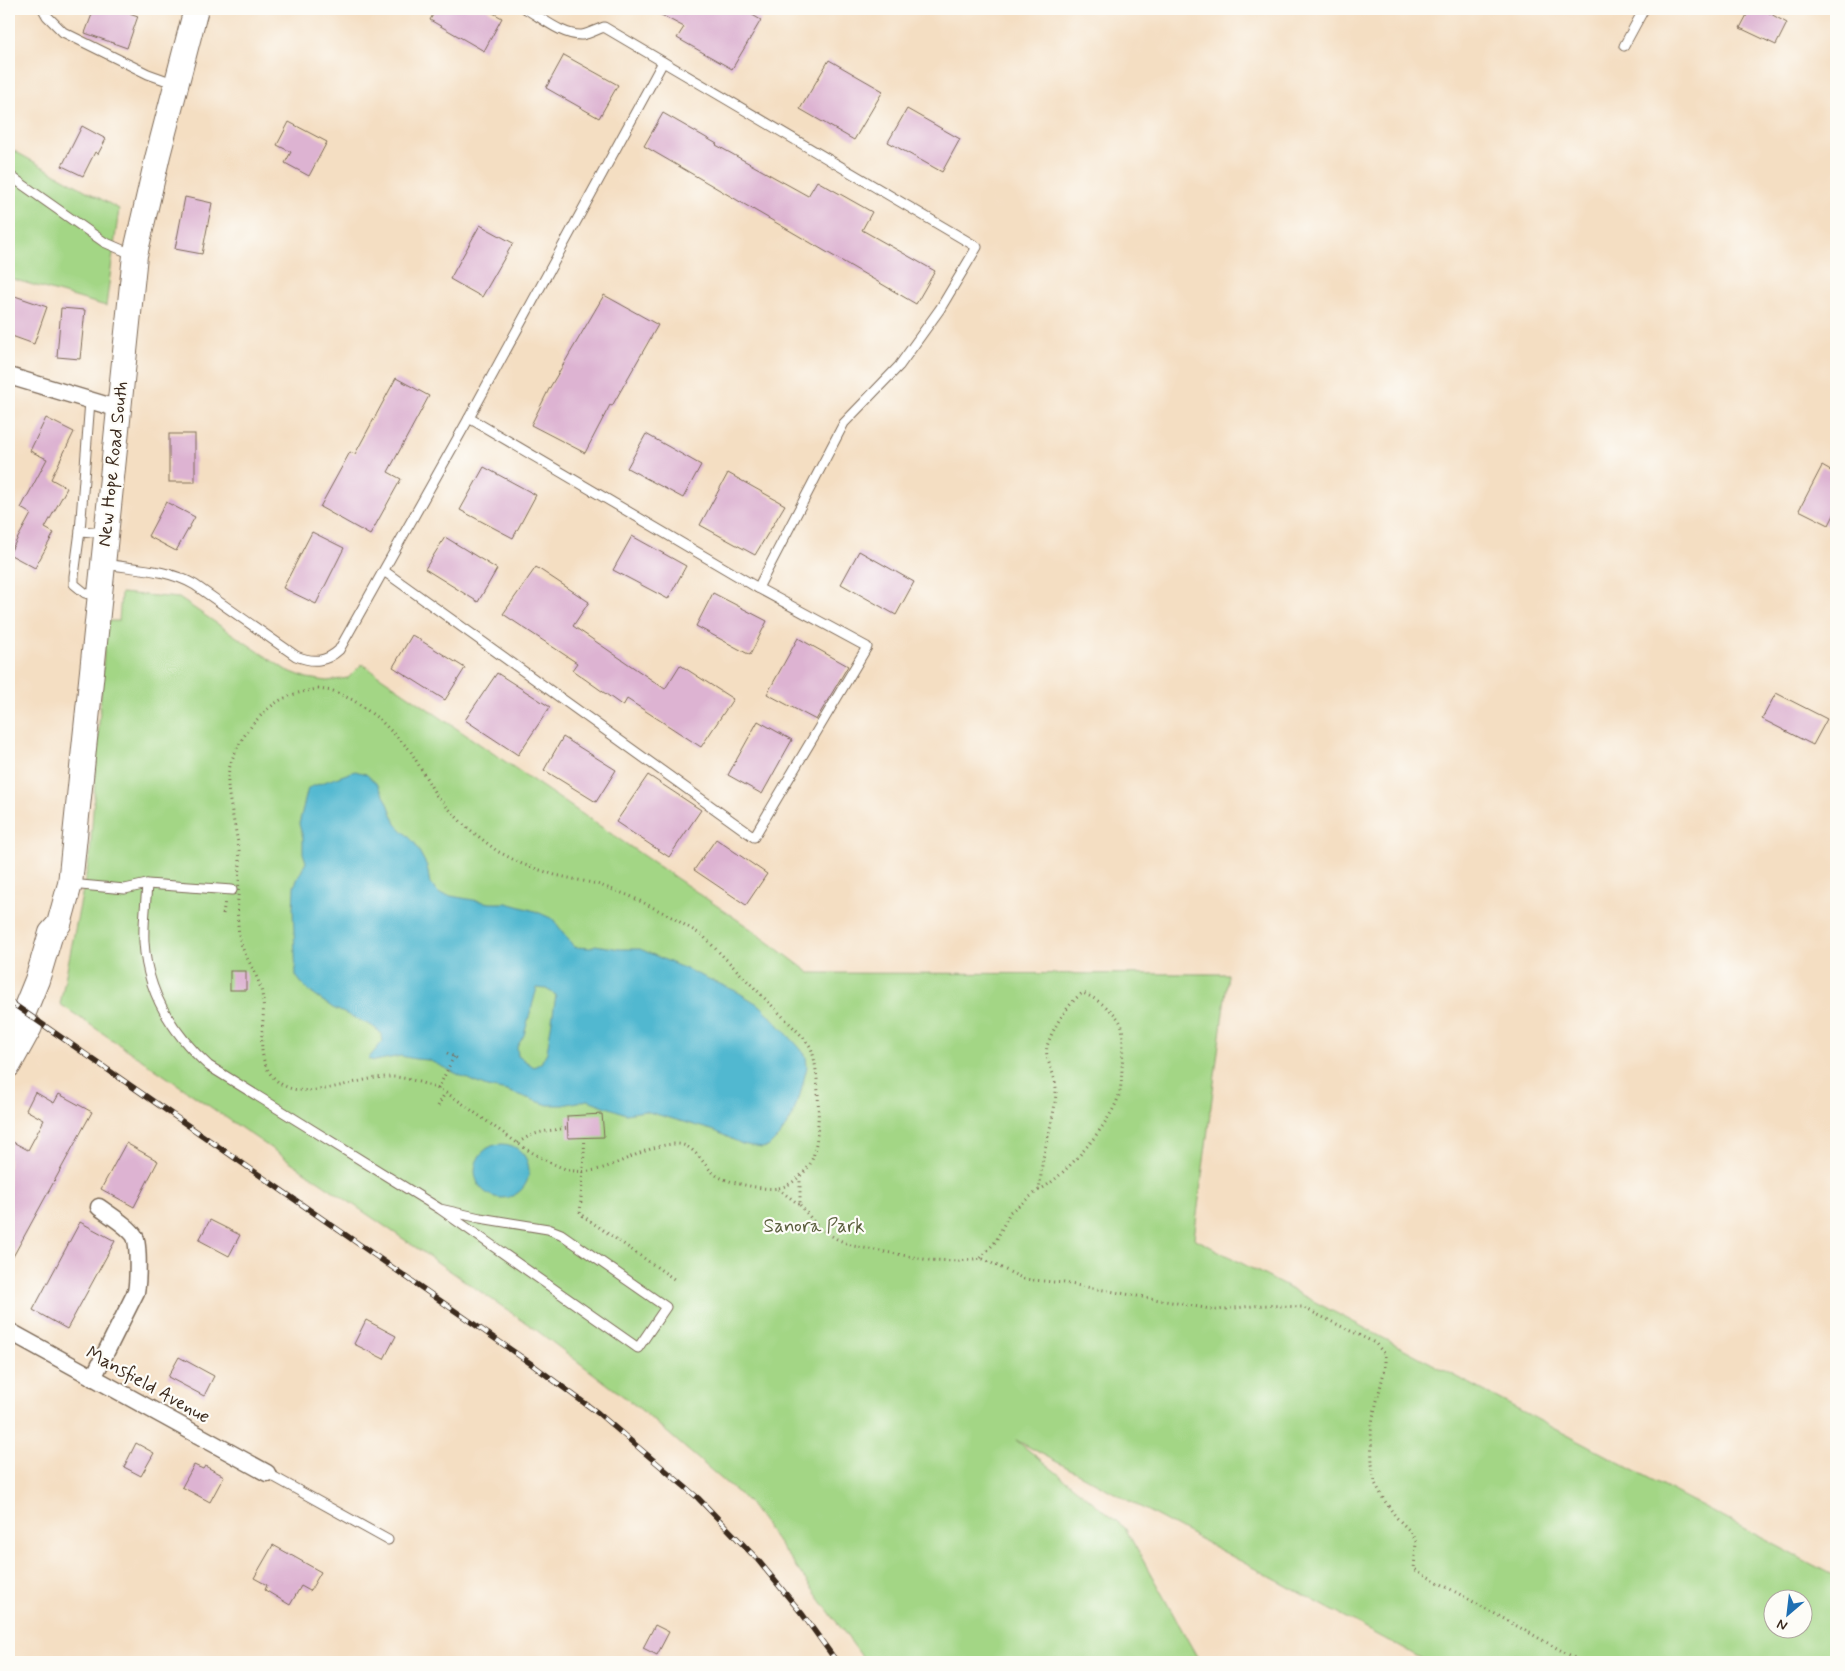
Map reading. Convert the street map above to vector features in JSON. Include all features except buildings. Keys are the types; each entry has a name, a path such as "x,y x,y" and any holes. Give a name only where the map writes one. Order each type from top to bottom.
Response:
{"street":[{"name":"New Hope Road South","path":"9,1065 34,1019 54,967 61,938 59,924 70,884 135,255 196,9"},
{"path":"9,376 119,409"},
{"name":"New Hope Road South","path":"9,1039 24,1012 37,980 51,933 59,924"},
{"path":"94,1378 136,1292 138,1279 135,1238 99,1207"},
{"name":"Mansfield Avenue","path":"9,1331 267,1473"}],"lane":[{"path":"43,9 47,16 63,32 148,74 176,84"},
{"path":"526,9 560,29 572,33 583,35 604,27 977,247 940,309 899,366 844,424 758,588"},
{"path":"1624,46 1644,9"},
{"path":"103,564 171,573 183,578 195,584 296,656 306,660 316,662 333,656 340,650 664,62"},
{"path":"9,175 104,242 135,255"},
{"path":"90,400 74,584 86,594 100,597"},
{"path":"384,571 754,837 867,647 758,588 469,418"},
{"path":"80,530 106,533"},
{"path":"70,884 125,889 147,884 232,890"},
{"path":"147,884 144,943 150,977 157,999 177,1034 209,1066 440,1209 638,1348 666,1307 560,1234 548,1229 462,1215 440,1209"},
{"path":"267,1473 388,1540"}],"path":[{"path":"778,1189 800,1177 811,1162 819,1108 811,1048 804,1038 703,936 670,916 630,896 597,884 555,875 522,864 497,851 464,825 436,795 410,750 379,719 353,700 333,691 318,689 300,692 279,701 265,711 238,746 227,780 240,860 237,915 241,942 255,972 262,994 264,1018 261,1053 268,1069 276,1080 288,1088 302,1090 314,1090 389,1076 411,1080 445,1093 518,1144 545,1160 566,1169 593,1171 660,1146 678,1144 687,1146 716,1176 740,1185 778,1189 800,1205 819,1228 837,1240 852,1246 929,1260 959,1261 981,1258 1024,1279 1064,1282 1216,1310 1263,1305 1302,1307 1375,1343 1385,1354 1385,1368 1371,1431 1372,1464 1375,1483 1384,1500 1396,1517 1409,1530 1416,1542 1414,1569 1582,1662"},
{"path":"981,1258 996,1241 1010,1212 1039,1190 1050,1185 1068,1169 1112,1110 1120,1092 1122,1026 1117,1016 1096,998 1083,993 1077,996 1070,1004 1047,1046 1047,1056 1056,1080 1056,1091 1039,1190"},
{"path":"447,1053 460,1060"},
{"path":"438,1089 454,1056"},
{"path":"438,1106 445,1093"},
{"path":"518,1144 528,1136 538,1132 568,1128"},
{"path":"585,1137 580,1214 674,1279"},
{"path":"800,1177 800,1205"}],"green space":[{"path":"9,148 119,209 106,306 9,278"},
{"name":"Sanora Park","path":"121,593 179,598 286,670 307,678 327,681 348,678 362,664 751,929 810,973 1228,974 1194,1238 1836,1577 1836,1662 1428,1662 1016,1440 1125,1528 1200,1662 866,1662 748,1502 640,1409 535,1329 60,1004 90,855 106,621 119,621"}],"water":[{"path":"355,771 366,774 378,785 396,824 414,842 427,866 430,884 440,894 490,903 507,903 535,911 553,919 574,947 591,948 595,945 620,949 640,949 736,991 761,1006 806,1056 807,1067 800,1095 791,1119 780,1135 768,1147 761,1148 742,1144 715,1131 645,1111 626,1114 588,1100 563,1105 548,1105 507,1091 487,1087 428,1060 401,1056 374,1061 368,1059 383,1041 381,1033 372,1026 333,1008 314,995 296,976 293,910 294,886 306,862 299,824 308,788","holes":["537,988 546,989 556,995 547,1052 541,1063 534,1067 518,1056 517,1047 524,1035"]},
{"path":"497,1144 507,1144 517,1148 525,1156 529,1171 525,1186 517,1194 507,1198 497,1198 487,1194 479,1186 475,1176 475,1166 479,1156 487,1148"}],"railway":[{"path":"9,1001 530,1363 598,1413 698,1498 757,1559 803,1615 837,1662"}]}
